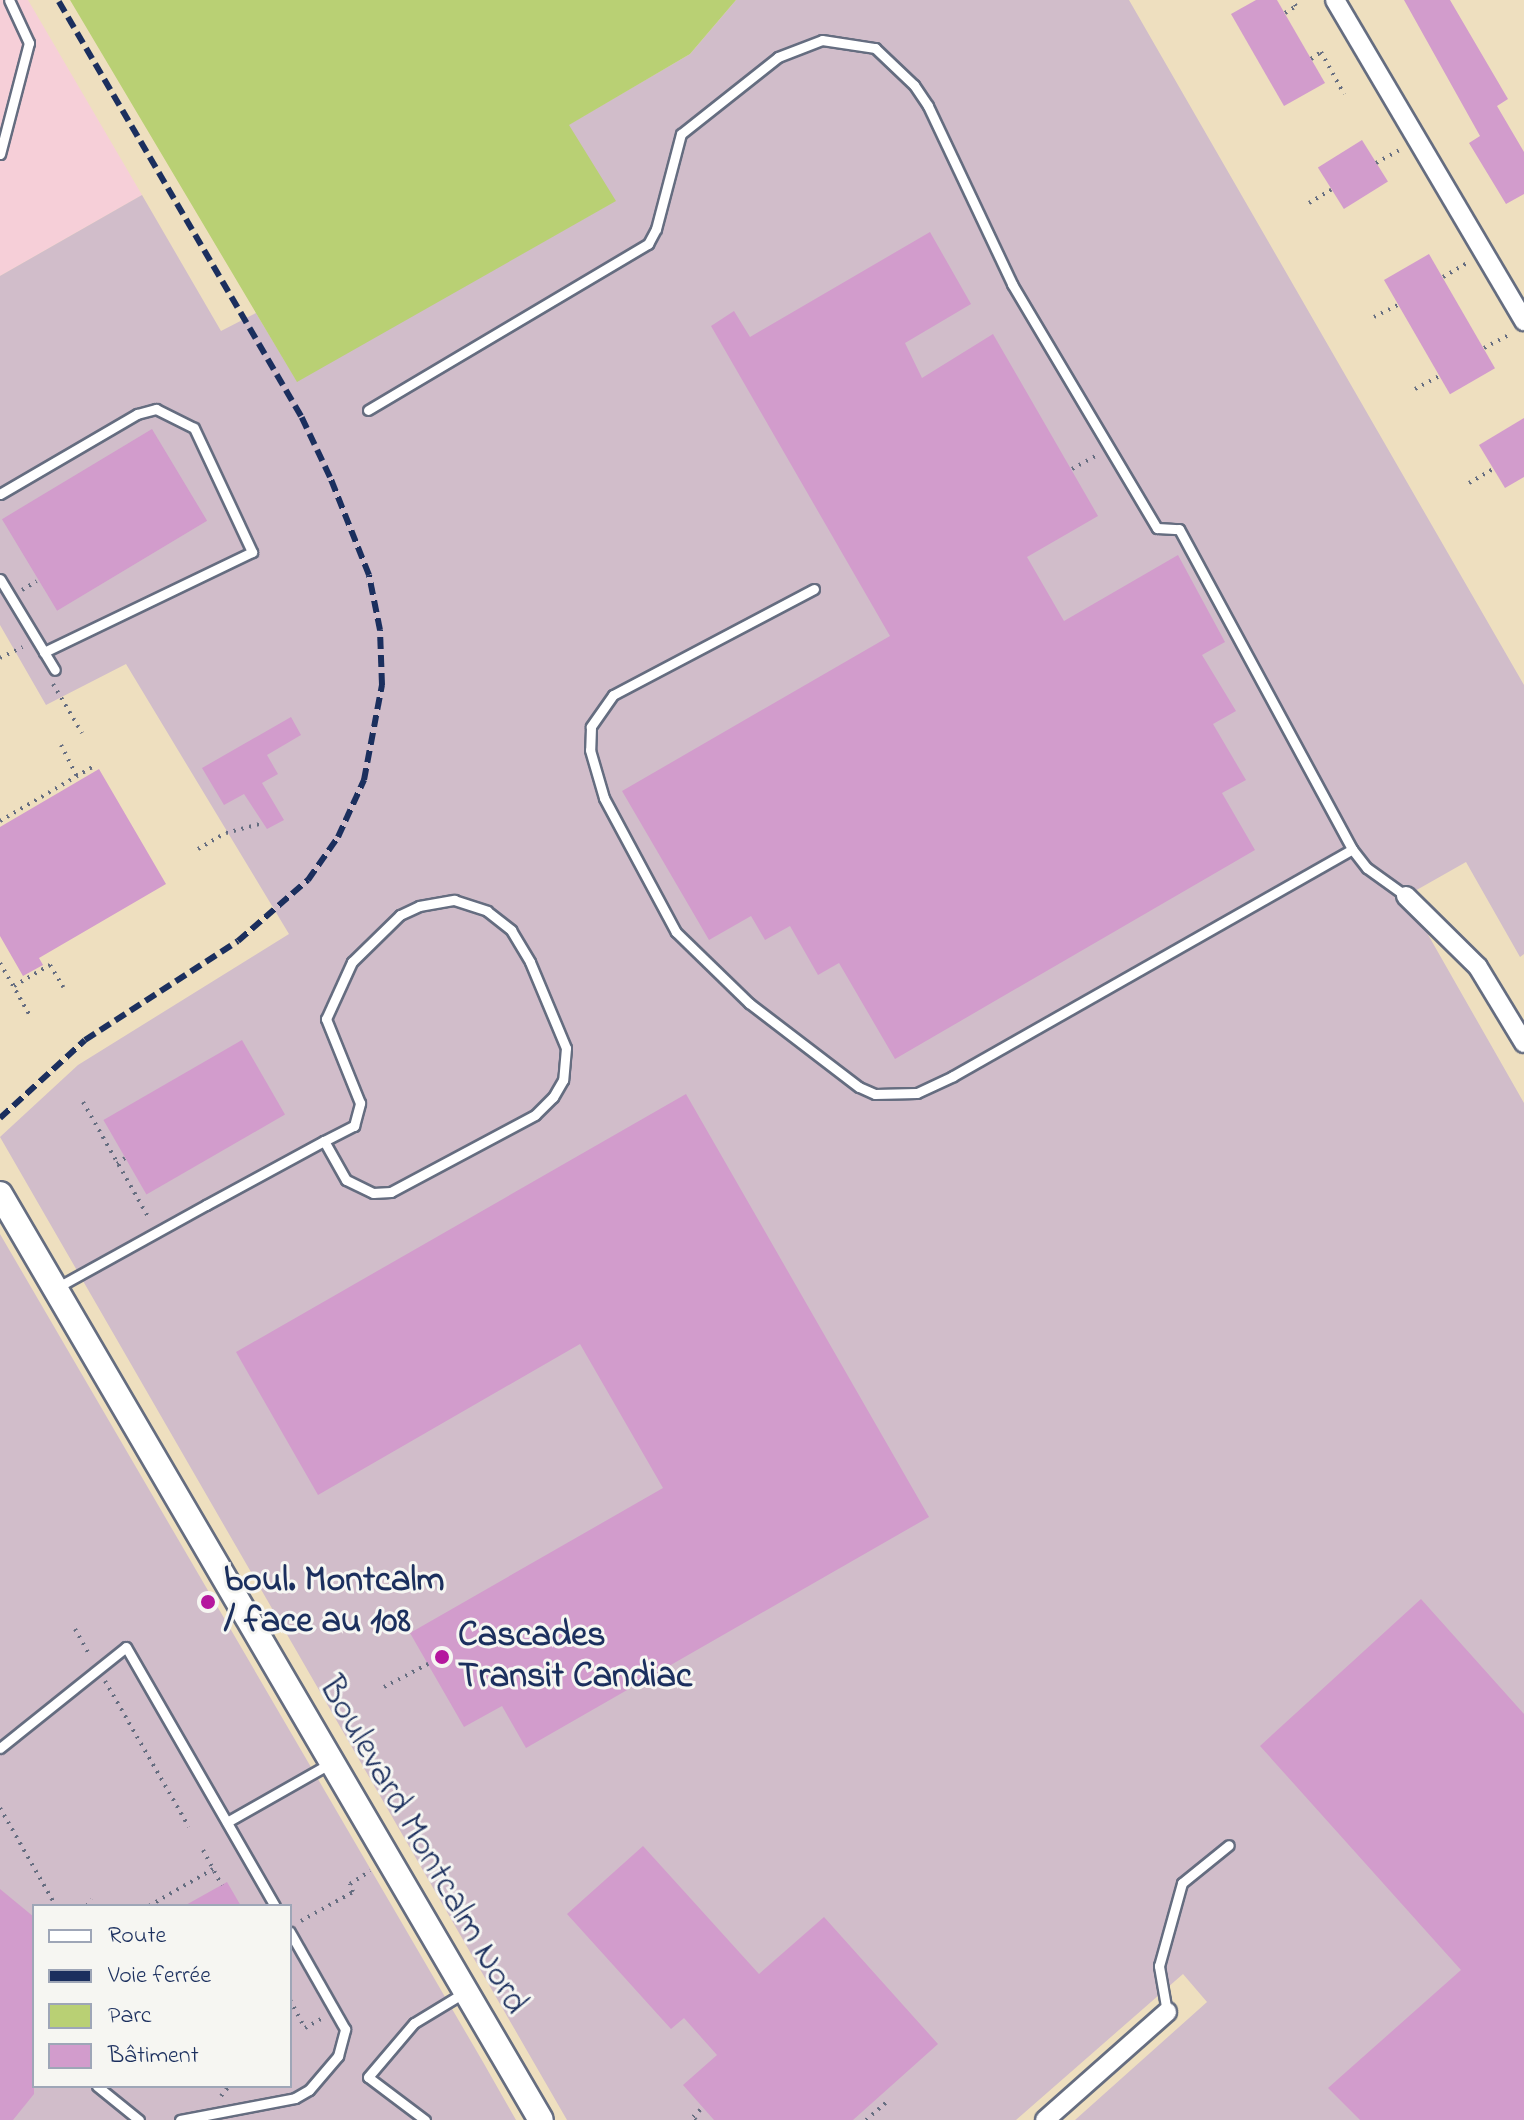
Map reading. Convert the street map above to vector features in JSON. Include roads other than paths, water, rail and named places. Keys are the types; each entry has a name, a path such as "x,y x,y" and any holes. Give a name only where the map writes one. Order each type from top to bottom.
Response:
{"street":[{"path":"1335,0 1524,324"},
{"path":"1406,896 1478,967 1524,1043"},
{"name":"Boulevard Montcalm Nord","path":"0,1194 465,1992 533,2118"},
{"path":"1045,2120 1167,2012"}],"lane":[{"path":"0,154 29,43 9,0"},
{"path":"368,410 648,244 656,229 681,134 778,57 822,40 875,48 914,85 928,106 1012,284 1157,528 1179,529 1352,849 1367,868 1406,896"},
{"path":"0,494 137,414 156,409 194,428 252,552 44,652"},
{"path":"0,579 55,670"},
{"path":"814,589 613,695 591,727 590,750 609,809 676,932 749,1003 859,1087 897,1096 929,1088 1352,849"},
{"path":"55,1288 324,1141 354,1126 360,1103 326,1019 352,962 400,915 434,903 469,902 511,930 530,962 566,1048 566,1065 553,1097 535,1115 391,1192 373,1193 346,1180 324,1141"},
{"path":"314,1015 326,1019"},
{"path":"0,1748 126,1647 274,1904"},
{"path":"227,1822 331,1763"},
{"path":"1167,2012 1159,1966 1182,1883 1229,1845"},
{"path":"180,2120 295,2098 309,2090 338,2056 345,2029 292,1936"},
{"path":"425,2120 368,2077 414,2023 465,1992"},
{"path":"99,2088 139,2120"}],"railway":[{"path":"0,1118 85,1040 238,941 308,880 338,837 364,780 382,685 380,630 369,575 330,477 301,416 58,0"}],"place":[{"name":"boul. Montcalm / face au 108","path":"208,1602"},
{"name":"Cascades Transit Candiac","path":"442,1657"}]}
